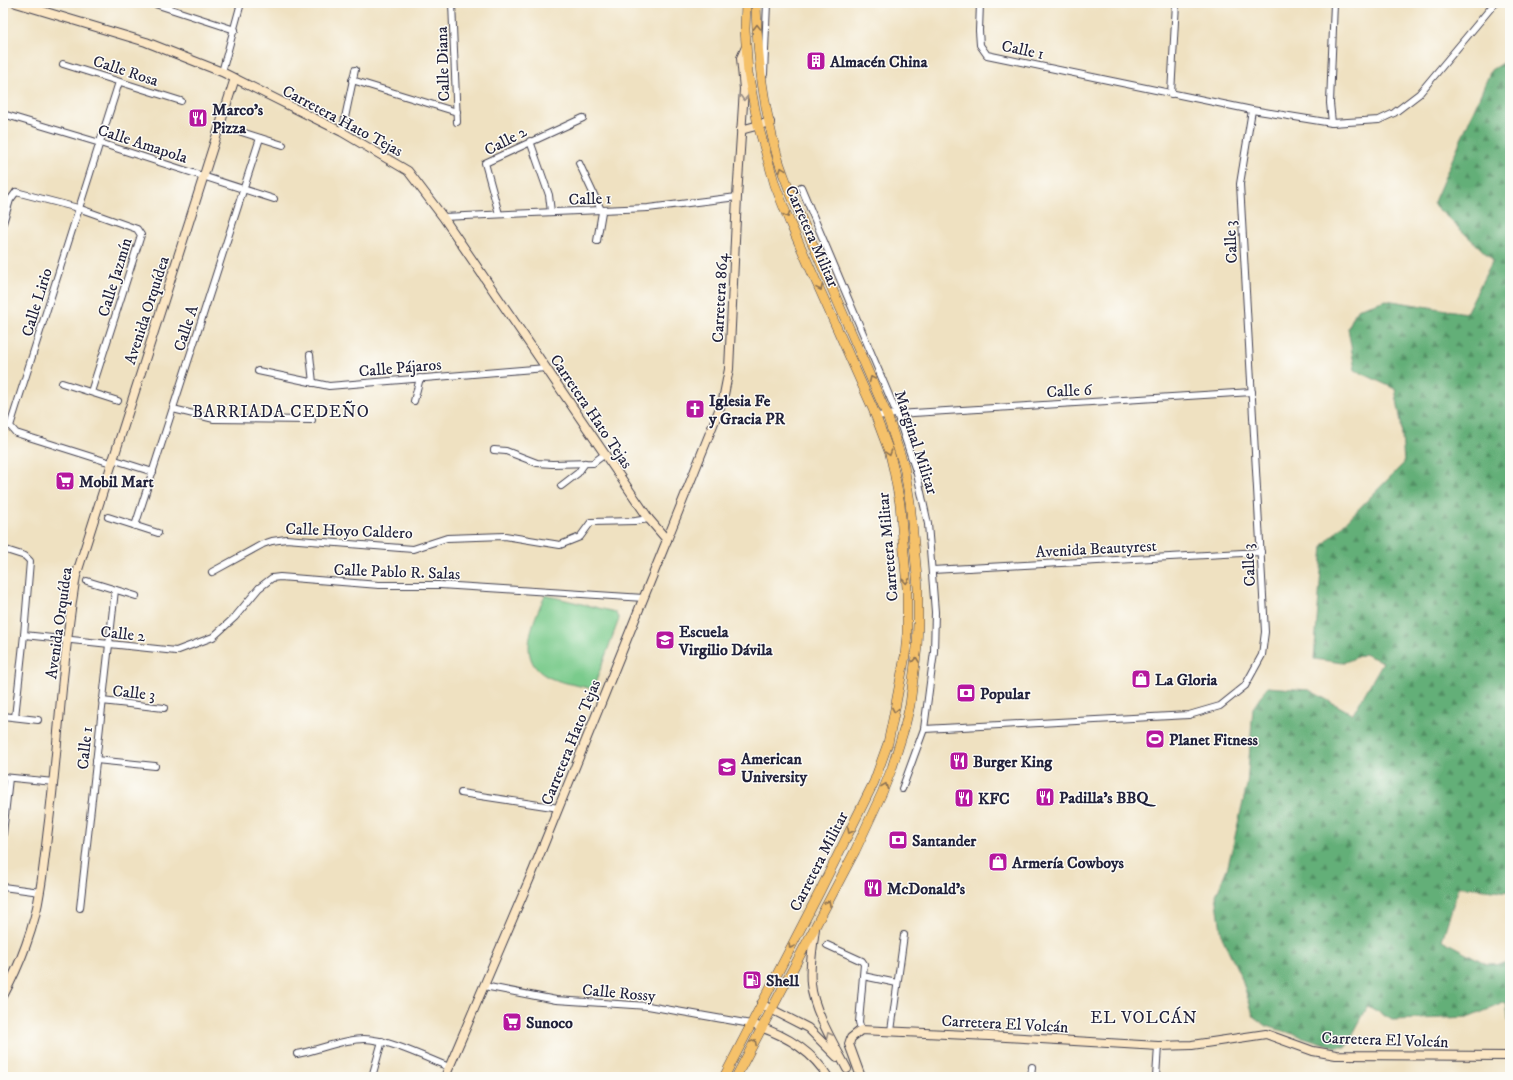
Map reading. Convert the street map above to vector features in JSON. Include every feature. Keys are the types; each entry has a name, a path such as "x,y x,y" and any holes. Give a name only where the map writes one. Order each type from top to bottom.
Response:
{"main road":[{"name":"Carretera Militar","path":"724,1077 874,782 888,743 899,691 905,656 907,615 907,588 900,504 898,486 890,454 876,416 775,185 758,125 748,73 745,29 746,3"},
{"name":"Carretera Militar","path":"736,1077 816,927 858,844 892,768 906,726 914,678 918,623 918,588 910,502 904,466 892,414 802,219 777,156 764,93 758,48 756,3"}],"street":[{"name":"Carretera Hato Tejas","path":"16,3 146,42 222,72 342,132 408,172 443,217 649,519 667,540 559,808 445,1077"},
{"path":"152,3 235,30"},
{"path":"222,72 242,3"},
{"name":"Calle Diana","path":"352,80 457,112 452,3"},
{"path":"764,93 767,3"},
{"name":"Calle 1","path":"980,3 980,45 987,55 1252,110 1332,123 1378,120 1394,113 1419,94 1495,3"},
{"path":"1171,94 1176,3"},
{"path":"1332,123 1330,103 1334,3"},
{"name":"Carretera 864","path":"667,540 723,400 729,369 737,197 744,89 741,58 746,47"},
{"name":"Calle Rosa","path":"63,64 181,101"},
{"path":"342,132 355,70"},
{"name":"Avenida Orquídea","path":"3,996 15,974 28,941 40,892 54,782 67,639 76,576 235,78"},
{"name":"Calle Lirio","path":"112,461 16,433 10,426 119,82"},
{"name":"Calle 3","path":"924,729 1189,715 1220,706 1245,686 1262,655 1265,632 1240,184 1252,110"},
{"path":"457,112 457,122"},
{"name":"Calle Amapola","path":"3,114 100,143 274,199"},
{"name":"Calle 2","path":"499,214 485,163 530,141 583,118"},
{"path":"741,130 770,122"},
{"path":"232,129 284,145"},
{"name":"Calle A","path":"135,526 260,138"},
{"path":"530,141 549,195 551,212"},
{"path":"579,163 602,212 597,241"},
{"name":"Marginal Militar","path":"801,187 917,474 928,524 935,612 934,652 924,729 902,789"},
{"name":"Calle Jazmín","path":"3,222 15,189 78,208 138,229 141,235 91,392"},
{"name":"Calle 1","path":"443,217 648,208 737,197"},
{"path":"802,219 816,222"},
{"path":"310,356 314,383"},
{"name":"Calle Pájaros","path":"258,371 329,386 546,368"},
{"path":"414,401 420,378"},
{"path":"62,383 118,401"},
{"name":"Calle 6","path":"876,416 1252,392"},
{"path":"173,409 214,419 312,420"},
{"path":"494,450 506,451 537,463 593,463 605,454"},
{"path":"112,461 153,472"},
{"path":"561,486 578,472 585,463"},
{"path":"108,517 158,533"},
{"name":"Calle Hoyo Caldero","path":"212,572 263,544 286,539 413,549 447,538 505,536 560,545 580,537 591,522 635,521 649,519"},
{"path":"3,549 25,556 30,561 15,717"},
{"name":"Avenida Beautyrest","path":"932,570 1261,552"},
{"name":"Calle Pablo R. Salas","path":"176,651 213,637 235,617 258,588 272,578 280,577 379,585 440,585 644,598"},
{"path":"87,581 136,596"},
{"name":"Calle 1","path":"80,908 115,590"},
{"name":"Calle 2","path":"24,635 176,651"},
{"name":"Calle 3","path":"102,702 164,708"},
{"path":"3,716 38,720"},
{"path":"96,760 155,766"},
{"path":"3,834 6,778 54,782"},
{"path":"461,793 559,808"},
{"path":"3,887 40,892"},
{"path":"816,927 810,966 811,986 817,1007 826,1028 849,1073"},
{"path":"890,1031 904,935"},
{"path":"827,945 862,961 864,964 859,1022 861,1030 851,1038 849,1044 861,1077"},
{"path":"863,976 897,983"},
{"name":"Calle Rossy","path":"484,986 556,1000 648,1006 751,1024"},
{"path":"761,1004 808,1028 832,1051 849,1073"},
{"path":"751,1024 801,1047 815,1059 828,1077"},
{"name":"Carretera El Volcán","path":"861,1030 1158,1046 1192,1044 1266,1034 1313,1051 1336,1055 1510,1056"},
{"path":"297,1054 363,1039 382,1041 449,1067"},
{"path":"372,1077 382,1041"},
{"path":"1156,1077 1158,1046"},
{"path":"1030,1077 1032,1067"}],"green space":[{"path":"1510,58 1510,892 1459,886 1442,940 1487,964 1510,963 1510,1034 1506,1002 1470,1017 1392,1020 1368,1006 1346,1047 1336,1047 1267,1026 1254,1017 1241,977 1222,937 1216,895 1228,866 1247,785 1253,708 1267,687 1309,690 1353,714 1383,662 1364,654 1343,663 1314,659 1323,545 1404,463 1401,422 1395,389 1355,370 1348,328 1357,309 1386,300 1466,313 1493,260 1433,204 1491,70"},
{"path":"545,595 615,612 619,619 593,689 552,679 538,670 532,661 529,650 532,627"}],"place":[{"name":"Almacén China","path":"816,61"},
{"name":"Marco's Pizza","path":"198,118"},
{"name":"Iglesia Fe y Gracia PR","path":"695,409"},
{"name":"Mobil Mart","path":"65,481"},
{"name":"Escuela Virgilio Dávila","path":"665,640"},
{"name":"La Gloria","path":"1141,679"},
{"name":"Popular","path":"966,693"},
{"name":"Planet Fitness","path":"1155,739"},
{"name":"Burger King","path":"959,761"},
{"name":"American University","path":"727,767"},
{"name":"Padilla's BBQ","path":"1045,797"},
{"name":"KFC","path":"964,798"},
{"name":"Santander","path":"898,840"},
{"name":"Armería Cowboys","path":"998,862"},
{"name":"McDonald's","path":"873,888"},
{"name":"Shell","path":"752,980"},
{"name":"Sunoco","path":"512,1022"}],"district":[{"name":"BARRIADA CEDEÑO","path":"281,411"},
{"name":"EL VOLCÁN","path":"1144,1017"}]}
